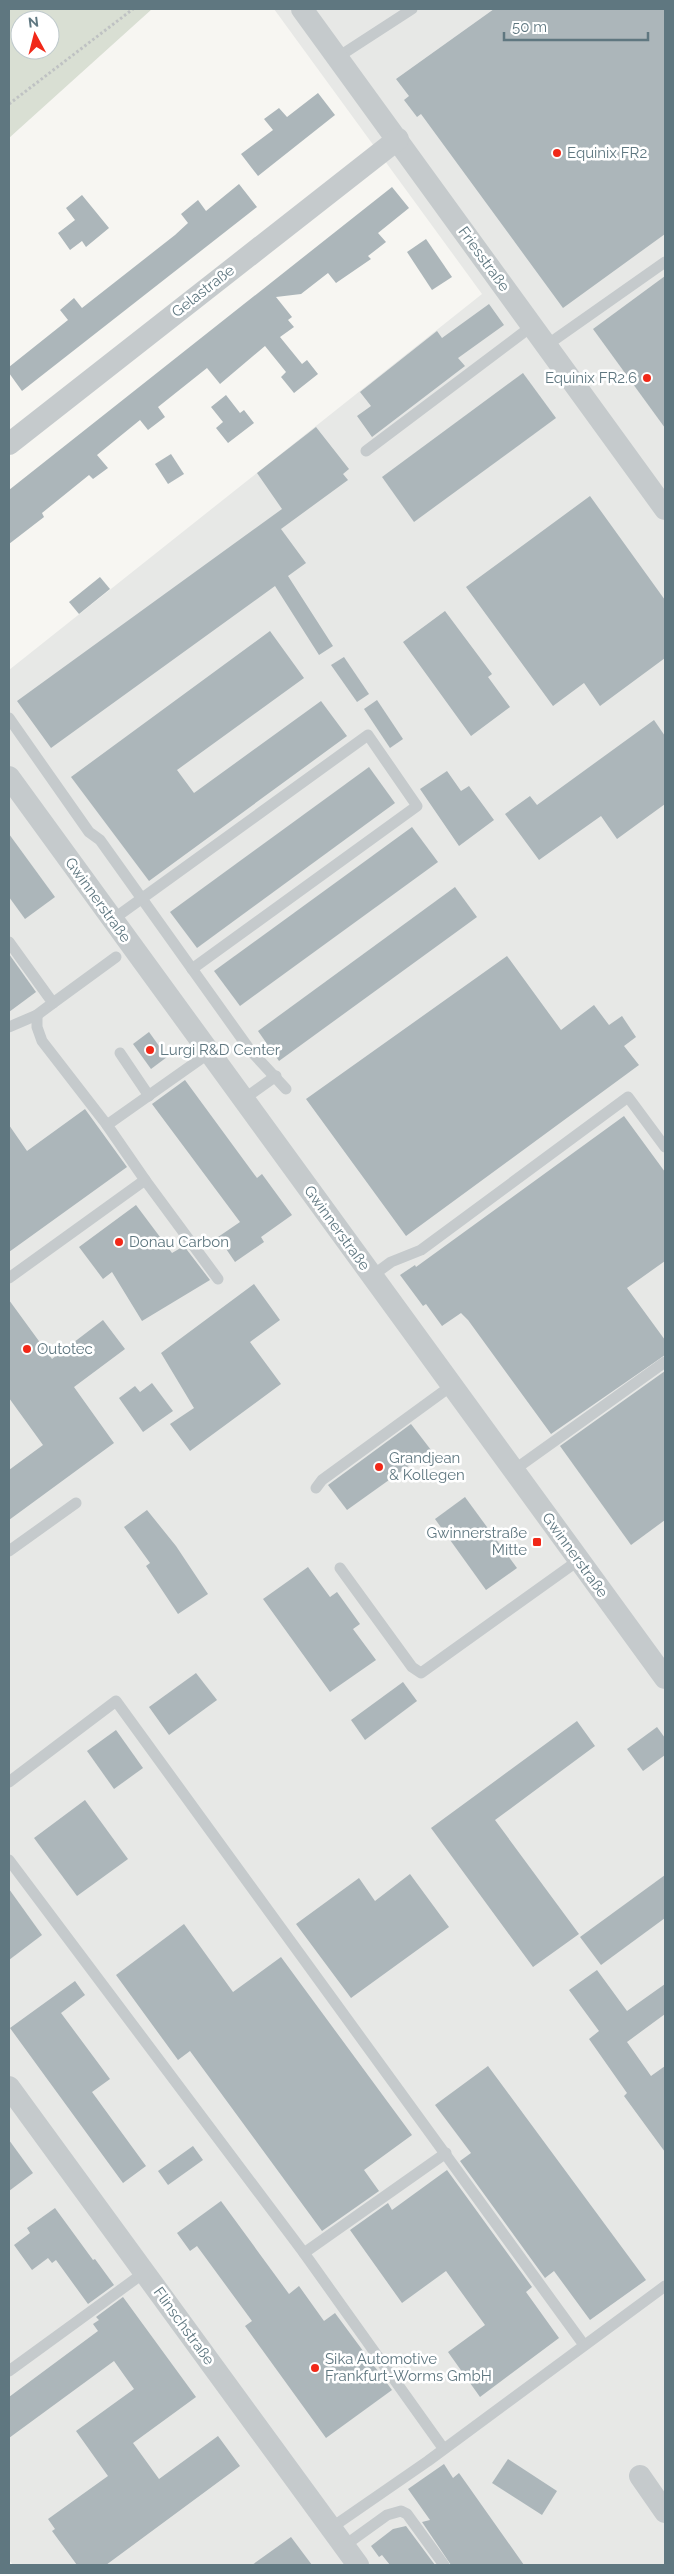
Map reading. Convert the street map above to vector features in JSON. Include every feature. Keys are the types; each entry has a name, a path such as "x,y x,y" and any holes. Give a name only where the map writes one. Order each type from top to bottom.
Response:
{"street":[{"name":"Friesstraße","path":"302,9 664,507"},
{"name":"Gelastraße","path":"9,444 398,139"},
{"name":"Gwinnerstraße","path":"9,777 451,1386 579,1560 661,1665"},
{"name":"Flinschstraße","path":"9,2088 358,2565"},
{"path":"640,2476 665,2512"}],"lane":[{"path":"338,57 412,9"},
{"path":"547,345 665,262"},
{"path":"366,451 532,326"},
{"path":"9,718 89,832 100,840 250,1050 286,1089"},
{"path":"112,920 368,735 417,806 192,969"},
{"path":"9,942 53,1003"},
{"path":"9,1027 37,1015 116,957"},
{"path":"37,1015 37,1027 42,1041 107,1125 145,1180 218,1278"},
{"path":"120,1053 149,1096"},
{"path":"107,1125 209,1053"},
{"path":"244,1100 276,1076"},
{"path":"372,1276 391,1262 421,1250 628,1097 665,1147"},
{"path":"9,1278 145,1180"},
{"path":"514,1470 665,1362"},
{"path":"316,1488 322,1480 451,1386"},
{"path":"9,1551 76,1503"},
{"path":"340,1568 412,1667 421,1673 579,1560"},
{"path":"9,1782 116,1701 584,2345"},
{"path":"9,1860 304,2253 443,2448"},
{"path":"304,2253 446,2153"},
{"path":"9,2371 145,2272"},
{"path":"338,2537 443,2448 665,2286"},
{"path":"338,2537 387,2515 401,2511 407,2514 444,2565"}],"path":[{"path":"9,104 133,9"}],"shaded area":[{"path":"9,9 152,9 9,138"},
{"path":"274,9 665,9 665,2565 13,2565 9,2560 9,670 482,294"}],"building":[{"name":"Equinix FR2","path":"494,9 665,9 665,234 563,308 421,114 417,117 404,100 409,96 396,79"},
{"path":"318,93 335,115 258,176 241,154 273,130 264,119 279,108 287,117"},
{"path":"239,184 257,207 22,391 9,373 9,367 68,320 60,310 74,298 82,308 188,223 181,214 198,200 206,211"},
{"path":"392,187 409,208 378,233 386,242 368,256 371,259 336,283 328,273 301,294 276,297 292,317 288,320 294,327 280,337 302,364 307,360 318,374 294,393 281,377 286,372 265,346 220,384 207,368 158,407 165,417 148,430 140,420 97,455 108,468 93,479 89,475 42,513 44,517 9,544 9,490"},
{"path":"82,195 109,228 86,247 82,241 70,250 58,233 75,220 66,208"},
{"path":"426,239 452,277 432,290 407,252"},
{"name":"Equinix FR2.6","path":"665,276 665,428 593,329"},
{"path":"489,304 504,325 458,358 465,366 372,437 357,416 371,406 360,392 437,331 442,338"},
{"path":"523,373 556,418 414,522 382,477"},
{"path":"226,395 240,413 244,410 254,423 228,443 216,428 223,422 211,407"},
{"path":"316,427 349,469 343,474 348,480 281,529 306,563 288,576 333,646 319,655 275,586 51,748 17,701 282,509 257,473"},
{"path":"171,454 184,474 168,484 155,464"},
{"path":"590,496 665,600 665,658 600,706 584,683 553,706 466,587"},
{"path":"100,577 110,589 79,614 69,602"},
{"path":"445,611 492,674 488,677 510,707 471,736 403,642"},
{"path":"270,631 304,678 177,770 194,793 321,701 347,736 149,881 71,777"},
{"path":"344,657 369,694 357,702 331,665"},
{"path":"377,700 403,739 390,748 364,709"},
{"path":"654,720 665,736 665,804 617,839 601,816 539,860 505,814 530,796 537,805"},
{"path":"369,767 395,803 197,948 170,912"},
{"path":"447,771 461,791 469,786 494,820 459,846 420,789"},
{"path":"412,827 438,862 240,1006 214,971"},
{"path":"9,834 55,897 25,919 9,897"},
{"path":"455,887 477,917 279,1061 258,1031"},
{"path":"9,954 36,992 9,1012"},
{"path":"507,956 561,1030 594,1005 609,1025 622,1016 636,1037 624,1046 639,1065 406,1236 306,1099"},
{"name":"Lurgi R&D Center","path":"149,1032 167,1057 151,1069 133,1044"},
{"path":"185,1080 257,1178 262,1174 292,1215 261,1237 264,1242 235,1262 218,1237 240,1222 152,1104"},
{"path":"85,1109 127,1167 9,1252 9,1125 27,1151"},
{"path":"624,1116 665,1172 665,1261 627,1288 665,1340 665,1355 551,1434 468,1320 461,1313 442,1326 426,1304 423,1306 400,1275 415,1265 416,1267"},
{"path":"136,1205 172,1253 184,1246 210,1280 142,1321 112,1272 103,1279 79,1247"},
{"path":"254,1284 280,1320 250,1342 281,1384 190,1451 170,1424 194,1408 161,1353"},
{"path":"9,1300 52,1359 103,1320 125,1349 74,1387 114,1443 9,1520 9,1470 43,1445 9,1398"},
{"path":"665,1371 665,1520 631,1545 560,1446"},
{"path":"152,1383 173,1411 143,1432 119,1398 135,1386 140,1392"},
{"name":"Grandjean & Kollegen","path":"411,1424 431,1450 347,1510 328,1485"},
{"path":"465,1497 517,1568 486,1590 435,1519"},
{"path":"147,1510 176,1546 208,1594 178,1614 146,1566 150,1563 124,1527"},
{"path":"308,1567 330,1597 337,1592 360,1624 353,1629 376,1660 330,1692 263,1599"},
{"path":"196,1673 217,1700 169,1735 149,1707"},
{"path":"403,1682 417,1701 365,1740 351,1720"},
{"path":"577,1721 595,1746 495,1820 579,1934 533,1967 431,1828"},
{"path":"657,1727 665,1738 665,1755 643,1771 627,1749"},
{"path":"116,1730 143,1768 114,1789 87,1751"},
{"path":"85,1800 128,1859 77,1896 34,1838"},
{"path":"410,1874 449,1927 351,1998 296,1924 359,1878 375,1901"},
{"path":"665,1875 665,1918 601,1965 580,1937"},
{"path":"9,1889 42,1935 9,1960"},
{"path":"184,1924 233,1992 281,1957 412,2135 364,2170 379,2191 322,2231 190,2051 178,2060 116,1975"},
{"path":"597,1970 627,2011 665,1984 665,2014 627,2042 651,2076 665,2066 665,2152 624,2096 627,2093 589,2039 599,2031 569,1990"},
{"path":"75,1981 85,1995 61,2013 110,2079 92,2092 146,2166 123,2183 10,2028"},
{"path":"488,2066 646,2280 590,2320 554,2271 545,2278 460,2161 471,2153 435,2105"},
{"path":"9,2140 33,2173 9,2191"},
{"path":"193,2146 203,2160 168,2185 158,2171"},
{"path":"447,2170 532,2287 526,2292 559,2338 480,2397 448,2352 485,2325 446,2271 402,2303 350,2230 388,2203 392,2210"},
{"path":"221,2201 289,2294 299,2286 324,2321 335,2313 392,2390 326,2438 245,2326 252,2321 197,2246 190,2251 177,2233"},
{"path":"55,2208 114,2285 88,2304 56,2260 52,2263 48,2258 32,2270 14,2245 30,2233 27,2228"},
{"path":"123,2297 196,2397 133,2443 159,2479 218,2436 240,2466 106,2565 77,2565 52,2531 55,2529 48,2519 108,2476 76,2431 134,2389 114,2361 9,2438 9,2397 98,2331 93,2324 99,2320 96,2317"},
{"path":"508,2459 557,2491 542,2515 492,2483"},
{"path":"444,2464 453,2478 459,2473 524,2565 451,2565 422,2522 430,2520 408,2489"},
{"path":"406,2526 435,2565 390,2565 382,2555 379,2557 371,2546 393,2529"},
{"path":"291,2537 312,2565 252,2565"}],"place":[{"name":"Equinix FR2","path":"557,153"},
{"name":"Equinix FR2.6","path":"647,378"},
{"name":"Lurgi R&D Center","path":"150,1050"},
{"name":"Donau Carbon","path":"119,1242"},
{"name":"Outotec","path":"27,1349"},
{"name":"Grandjean & Kollegen","path":"379,1467"},
{"name":"Gwinnerstraße Mitte","path":"537,1542"},
{"name":"Sika Automotive Frankfurt-Worms GmbH","path":"315,2368"}]}
